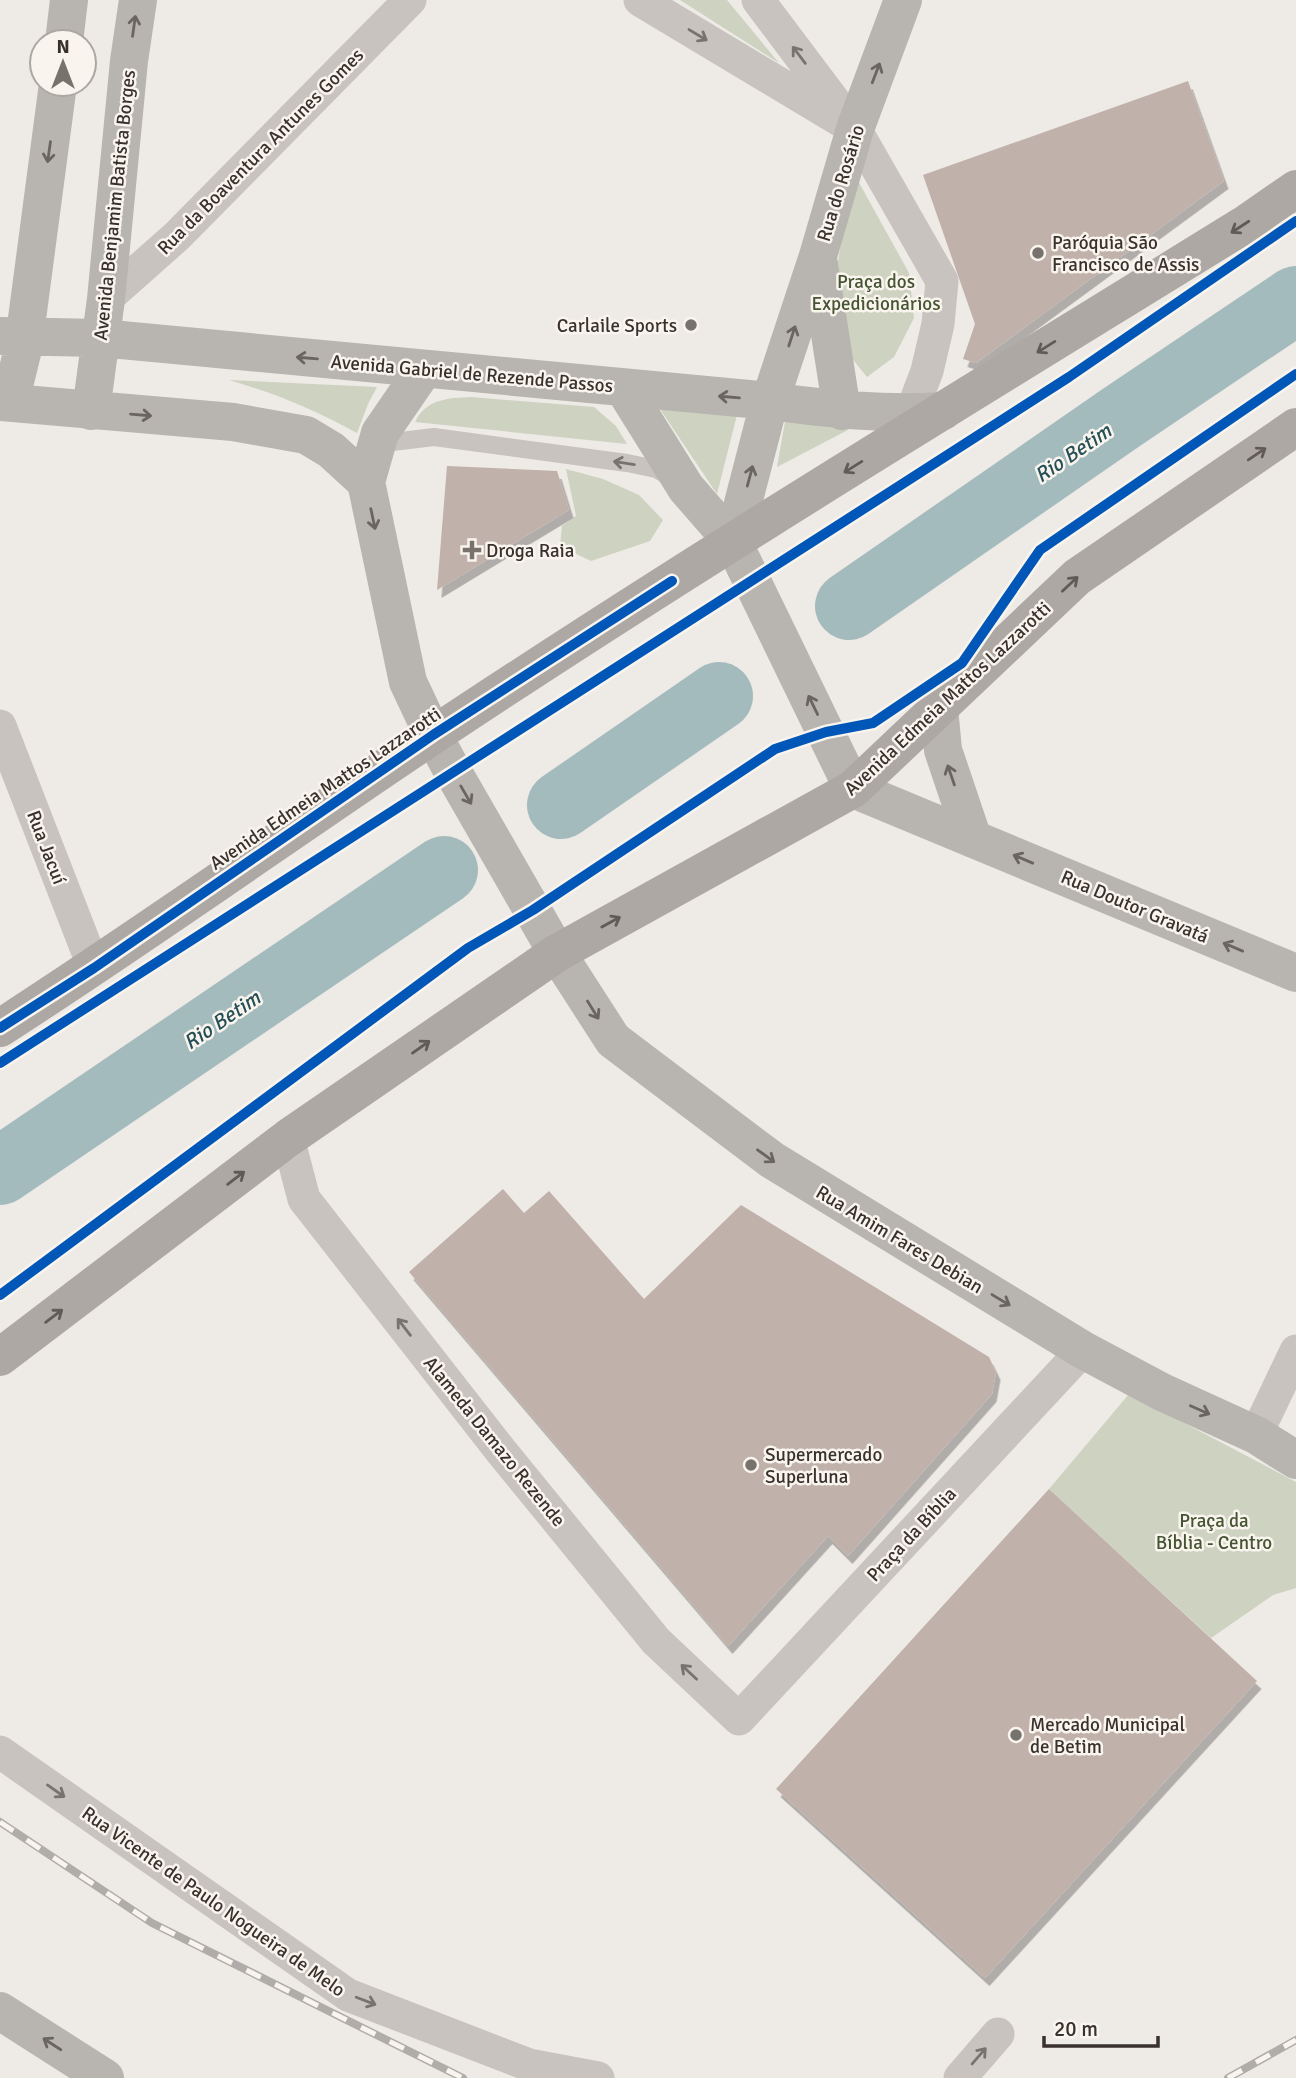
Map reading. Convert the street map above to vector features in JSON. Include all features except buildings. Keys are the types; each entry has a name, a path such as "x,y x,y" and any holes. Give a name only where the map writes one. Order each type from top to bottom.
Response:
{"main road":[{"name":"Avenida Edmeia Mattos Lazzarotti","path":"0,1028 94,968 433,735 733,542 927,412 1244,225 1296,189"},
{"name":"Avenida Edmeia Mattos Lazzarotti","path":"0,1357 288,1138 557,953 853,789 1077,577 1296,427"}],"street":[{"path":"66,28 69,0"},
{"name":"Avenida Benjamim Batista Borges","path":"91,411 106,299 129,61 138,0"},
{"name":"Rua da Boaventura Antunes Gomes","path":"106,299 177,236 410,0"},
{"path":"640,0 855,129"},
{"path":"758,0 855,129 942,281 938,324 927,371 927,412"},
{"name":"Rua do Rosário","path":"769,404 818,256 855,129 903,0"},
{"path":"55,98 12,337 5,402 233,422 306,435 331,450 366,482 380,433 424,369"},
{"path":"818,256 842,411"},
{"name":"Avenida Gabriel de Rezende Passos","path":"12,337 100,338 623,387 842,411 927,412"},
{"path":"623,387 687,488 733,542 853,789"},
{"path":"733,542 769,404"},
{"name":"Rua Amim Fares Debian","path":"366,482 408,682 433,735 557,953 612,1040 772,1160 1083,1350 1162,1392 1256,1435 1296,1460"},
{"path":"939,708 943,750 974,839"},
{"name":"Rua Jacuí","path":"0,726 94,968"},
{"name":"Rua Doutor Gravatá","path":"853,789 1296,973"},
{"name":"Alameda Damazo Rezende","path":"288,1138 304,1199 501,1451 656,1641 738,1718"},
{"name":"Praça da Bíblia","path":"738,1718 1083,1350"},
{"path":"1256,1435 1296,1351"},
{"name":"Rua Vicente de Paulo Nogueira de Melo","path":"0,1752 348,1995 529,2065 598,2078"},
{"path":"0,2011 105,2078"},
{"path":"961,2078 998,2034"}],"lane":[{"path":"376,444 434,437 627,463 656,469 687,488"}],"green space":[{"path":"680,0 727,0 779,63"},
{"name":"Praça dos Expedicionários","path":"852,170 909,273 914,318 894,357 867,377 851,357 838,262"},
{"path":"229,380 377,387 357,433 294,403"},
{"path":"471,397 594,407 616,426 627,444 415,422 431,404 446,399"},
{"path":"660,409 738,411 717,494"},
{"path":"786,416 867,420 777,467"},
{"path":"566,469 603,479 639,495 663,520 650,541 591,561 560,546 562,526 576,516"},
{"name":"Praça da Bíblia - Centro","path":"1129,1394 1296,1482 1296,1588 1273,1595 1211,1638 1049,1489"}],"waterway":[{"name":"Rio Betim","path":"849,606 1296,300"},
{"name":"Rio Betim","path":"561,805 719,696"},
{"name":"Rio Betim","path":"0,1171 444,870"}],"railway":[{"path":"0,1822 152,1923 463,2078"},
{"path":"1228,2078 1296,2040"}],"cycle path":[{"path":"0,1063 1069,377 1296,221"},
{"path":"0,1295 468,948 533,910 775,749 826,732 873,723 962,663 1040,550 1296,374"},
{"path":"0,1028 94,968 433,735 672,581"}],"place":[{"name":"Paróquia São Francisco de Assis","path":"1038,253"},
{"name":"Carlaile Sports","path":"691,325"},
{"name":"Droga Raia","path":"472,550"},
{"name":"Supermercado Superluna","path":"751,1465"},
{"name":"Mercado Municipal de Betim","path":"1016,1735"}]}
